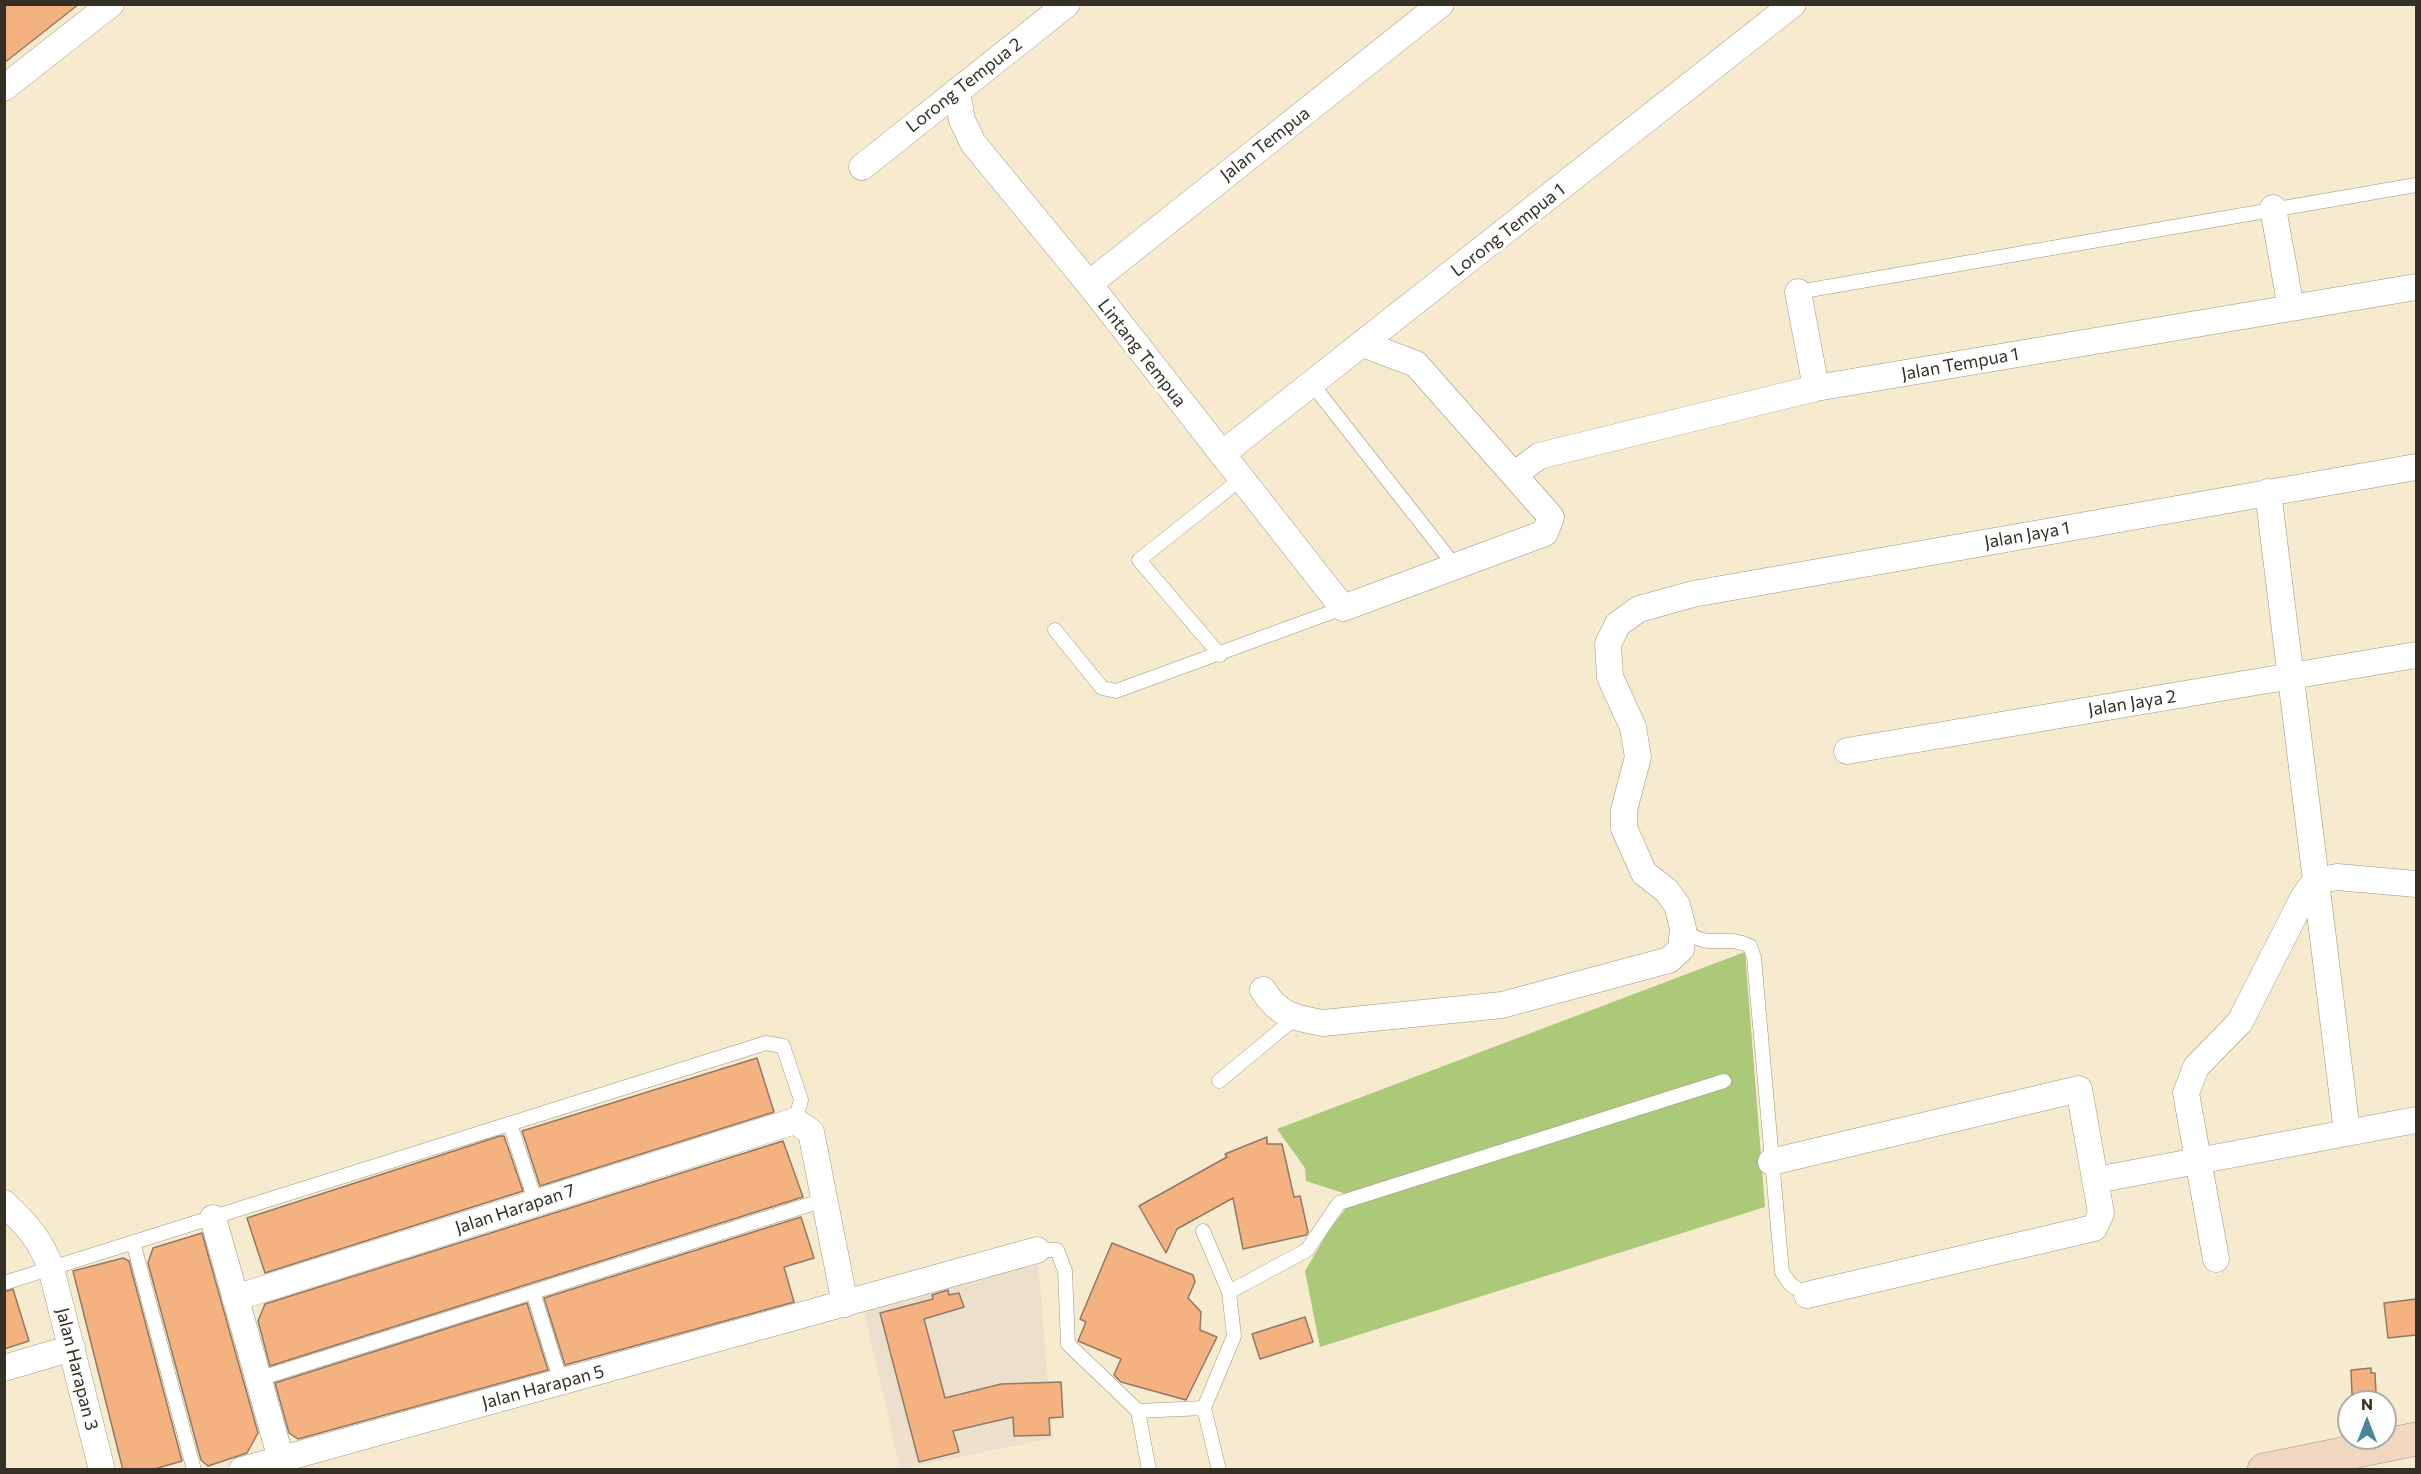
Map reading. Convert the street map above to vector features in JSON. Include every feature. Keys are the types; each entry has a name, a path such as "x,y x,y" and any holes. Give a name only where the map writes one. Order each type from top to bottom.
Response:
{"street":[{"path":"4,88 111,4"},
{"name":"Lorong Tempua 2","path":"862,167 1066,4"},
{"name":"Jalan Tempua","path":"1089,284 1441,4"},
{"name":"Lorong Tempua 1","path":"1222,454 1793,4"},
{"name":"Lintang Tempua","path":"957,91 962,120 973,143 1089,284 1343,608"},
{"path":"2273,208 2291,308"},
{"name":"Jalan Tempua 1","path":"1514,475 1539,456 1815,388 2416,287"},
{"path":"1798,292 1815,388"},
{"path":"1343,608 1545,533 1551,517 1416,364 1363,344"},
{"name":"Jalan Jaya 1","path":"1683,928 1677,905 1667,891 1644,873 1624,828 1624,810 1638,757 1633,727 1610,677 1608,644 1618,624 1639,609 1693,594 2416,467"},
{"path":"2268,492 2347,1132"},
{"name":"Jalan Jaya 2","path":"1847,751 2416,655"},
{"path":"2216,1259 2186,1093 2196,1067 2240,1022 2303,898 2315,880 2337,877 2416,884"},
{"path":"1263,990 1271,1003 1294,1018 1323,1023 1502,1005 1669,960 1681,949 1683,928"},
{"path":"1771,1162 2079,1089 2100,1213 2094,1228 1807,1295"},
{"path":"2096,1180 2416,1119"},
{"path":"795,1121 811,1132 845,1304"},
{"name":"Jalan Harapan 7","path":"236,1298 795,1121"},
{"name":"Jalan Harapan 3","path":"4,1203 31,1229 43,1247 51,1268 102,1470"},
{"path":"213,1218 282,1464"},
{"name":"Jalan Harapan 5","path":"242,1470 282,1464 561,1382 1037,1250"},
{"path":"4,1368 72,1348"},
{"path":"2264,1470 2416,1439"}],"lane":[{"path":"1798,292 2416,185"},
{"path":"1312,384 1455,566"},
{"path":"1220,655 1139,560 1241,479"},
{"path":"1055,630 1102,688 1108,691 1122,690 1343,608"},
{"path":"1683,928 1691,937 1702,942 1741,942 1750,946 1754,958 1782,1272 1790,1284 1807,1295"},
{"path":"1219,1081 1294,1018"},
{"path":"4,1283 766,1043 783,1046 801,1100 795,1121"},
{"path":"1229,1292 1307,1250 1339,1203 1724,1081"},
{"path":"510,1124 536,1203"},
{"path":"258,1379 824,1200"},
{"path":"1203,1231 1229,1292 1234,1336 1204,1408 1219,1470"},
{"path":"133,1242 194,1470"},
{"path":"1037,1250 1057,1250 1065,1271 1068,1344 1138,1410 1149,1470"},
{"path":"533,1292 561,1382"},
{"path":"1138,1410 1204,1408"}],"shaded area":[{"path":"1038,1260 1053,1438 900,1469 863,1307"}],"green space":[{"path":"1745,952 1765,1207 1320,1347 1305,1271 1329,1230 1348,1206 1343,1193 1306,1181 1305,1168 1277,1129"}],"building":[{"path":"4,4 79,4 4,63"},
{"path":"757,1058 774,1112 540,1186 522,1131"},
{"path":"504,1136 523,1191 265,1273 247,1218"},
{"path":"1267,1137 1267,1144 1282,1144 1294,1197 1300,1196 1308,1232 1306,1235 1243,1249 1233,1198 1177,1229 1166,1253 1139,1206 1227,1157 1225,1154"},
{"path":"783,1141 803,1197 270,1366 258,1321 265,1304"},
{"path":"801,1217 814,1258 784,1267 794,1302 565,1365 544,1298"},
{"path":"202,1233 258,1433 247,1453 208,1466 201,1460 148,1263 153,1248"},
{"path":"1112,1243 1193,1275 1195,1282 1188,1298 1201,1312 1200,1330 1217,1337 1186,1400 1121,1382 1114,1375 1121,1359 1078,1341 1086,1322 1080,1319"},
{"path":"123,1258 129,1261 182,1461 151,1470 123,1470 73,1271"},
{"path":"13,1289 29,1341 4,1349 4,1292"},
{"path":"948,1290 949,1295 959,1293 964,1307 924,1319 945,1398 1001,1384 1061,1382 1063,1417 1049,1418 1050,1435 1014,1436 1013,1417 953,1431 959,1452 919,1462 880,1313 933,1299 932,1295"},
{"path":"2416,1299 2416,1335 2388,1338 2384,1303"},
{"path":"527,1303 548,1370 298,1439 289,1433 275,1383"},
{"path":"1305,1317 1313,1342 1260,1359 1252,1334"},
{"path":"2371,1368 2371,1373 2375,1373 2376,1390 2352,1390 2351,1370"}]}
